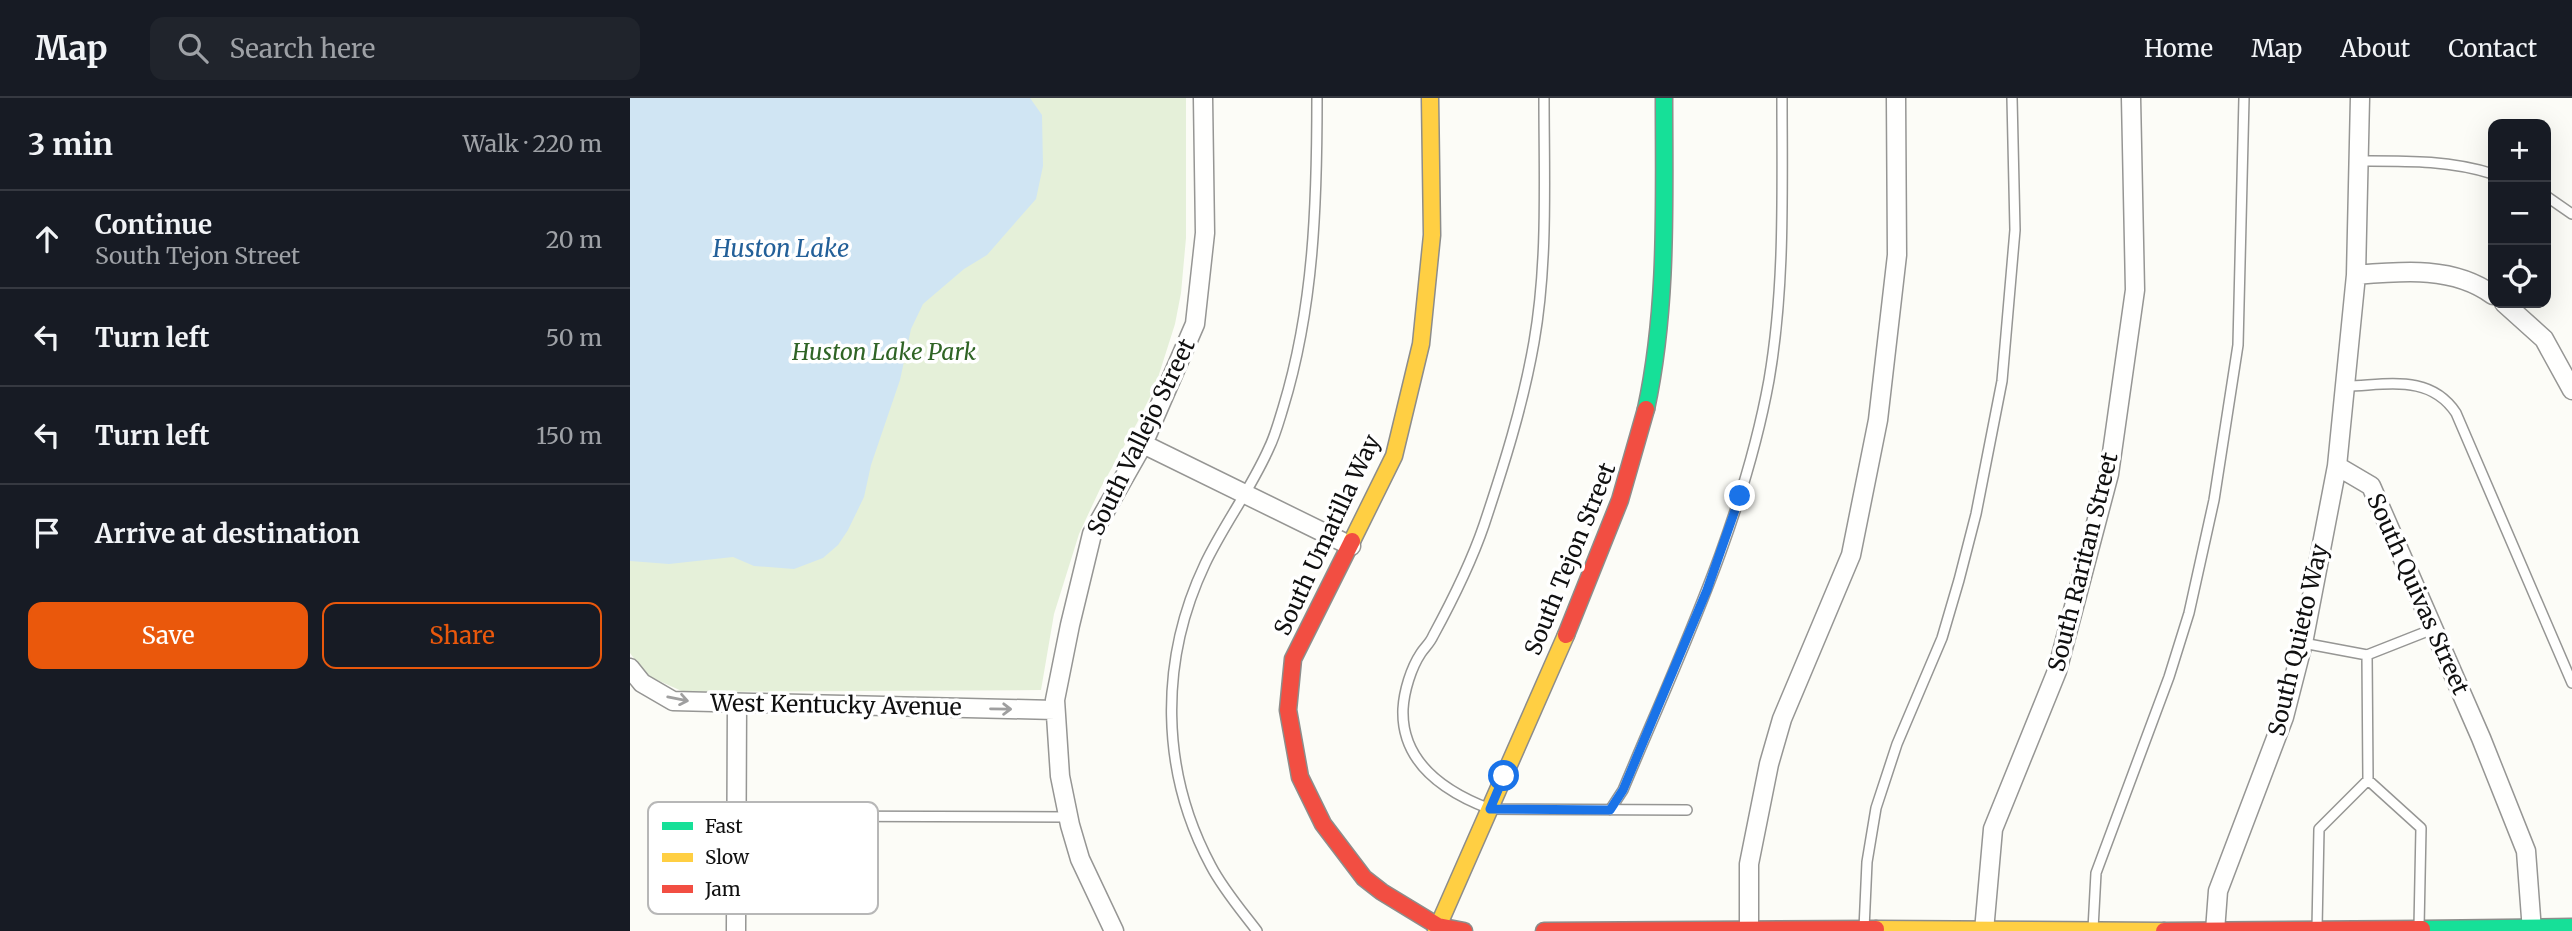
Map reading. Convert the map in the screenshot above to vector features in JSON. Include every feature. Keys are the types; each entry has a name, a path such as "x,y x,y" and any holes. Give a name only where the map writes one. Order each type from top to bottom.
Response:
{"street":[{"name":"South Vallejo Street","path":"1114,931 1080,859 1068,817 1059,776 1055,710 1070,625 1092,534 1143,444 1195,324 1205,233 1203,98"},
{"name":"South Umatilla Way","path":"1430,98 1432,235 1422,344 1394,456 1293,659 1288,710 1300,777 1323,824 1364,878 1437,929"},
{"name":"South Tejon Street","path":"1437,929 1605,546 1644,418 1660,314 1664,246 1664,98"},
{"path":"1749,929 1749,864 1769,764 1782,719 1851,555 1878,420 1897,255 1896,98"},
{"name":"South Raritan Street","path":"1984,930 1993,829 2057,671 2109,474 2135,290 2131,98"},
{"path":"2337,466 2356,275 2360,98"},
{"path":"2356,275 2397,271 2436,274 2468,281 2488,292"},
{"path":"2510,308 2544,339 2572,390"},
{"path":"1143,444 1350,546"},
{"name":"South Quivas Street","path":"2337,466 2371,486 2481,738 2526,851 2532,929"},
{"name":"South Quieto Way","path":"2215,931 2218,891 2284,717 2303,643 2337,466"},
{"name":"West Kentucky Avenue","path":"630,668 642,683 673,701 1055,710"},
{"path":"737,703 738,802"},
{"path":"1544,931 2215,931 2572,927"},
{"path":"1437,929 1464,931"}],"lane":[{"path":"1257,931 1211,867 1198,838 1185,802 1175,761 1170,722 1171,693 1176,657 1194,589 1206,562 1270,447 1296,363 1308,294 1316,209 1317,98"},
{"path":"1544,98 1543,257 1535,340 1509,452 1479,539 1432,639 1413,669 1403,710 1408,742 1430,777 1464,799 1490,809 1687,810"},
{"path":"1610,810 1623,790 1707,590 1740,496 1761,419 1776,317 1782,231 1782,98"},
{"path":"1864,929 1867,862 1876,808 1897,744 1942,638 1976,514 2000,393 2015,230 2012,98"},
{"path":"2093,930 2096,873 2181,639 2214,500 2238,345 2244,98"},
{"path":"2359,161 2449,163 2488,173"},
{"path":"2551,199 2572,214"},
{"path":"2347,386 2410,384 2426,387 2448,400 2456,413 2572,683"},
{"path":"2303,643 2367,655 2433,629"},
{"path":"2317,930 2319,829 2368,780 2367,655"},
{"path":"2368,780 2421,828 2419,928"},
{"path":"878,816 1068,817"}],"green space":[{"name":"Huston Lake Park","path":"630,98 1186,98 1186,238 1175,324 1155,387 1079,534 1054,614 1041,690 684,692 646,675 630,653"}],"water":[{"name":"Huston Lake","path":"630,98 1030,98 1042,115 1043,166 1036,199 987,255 964,269 923,304 911,329 900,380 871,465 864,497 838,545 823,558 794,569 754,566 733,557 669,564 630,561"}],"traffic: fast":[{"path":"1646,409 1661,293 1664,98"},
{"path":"2422,929 2572,927"}],"traffic: slow":[{"path":"1352,541 1394,456 1421,344 1432,235 1430,98"},
{"path":"1436,931 1566,635"},
{"path":"1876,929 2164,931"}],"traffic: jam":[{"path":"1566,635 1620,500 1646,409"},
{"path":"1352,541 1293,659 1288,710 1300,777 1323,824 1364,878 1438,926 1464,931"},
{"path":"1544,931 1876,929"},
{"path":"2164,931 2422,929"}],"route":[{"path":"1504,776 1490,809 1610,810 1623,790 1707,590 1740,496"}]}
